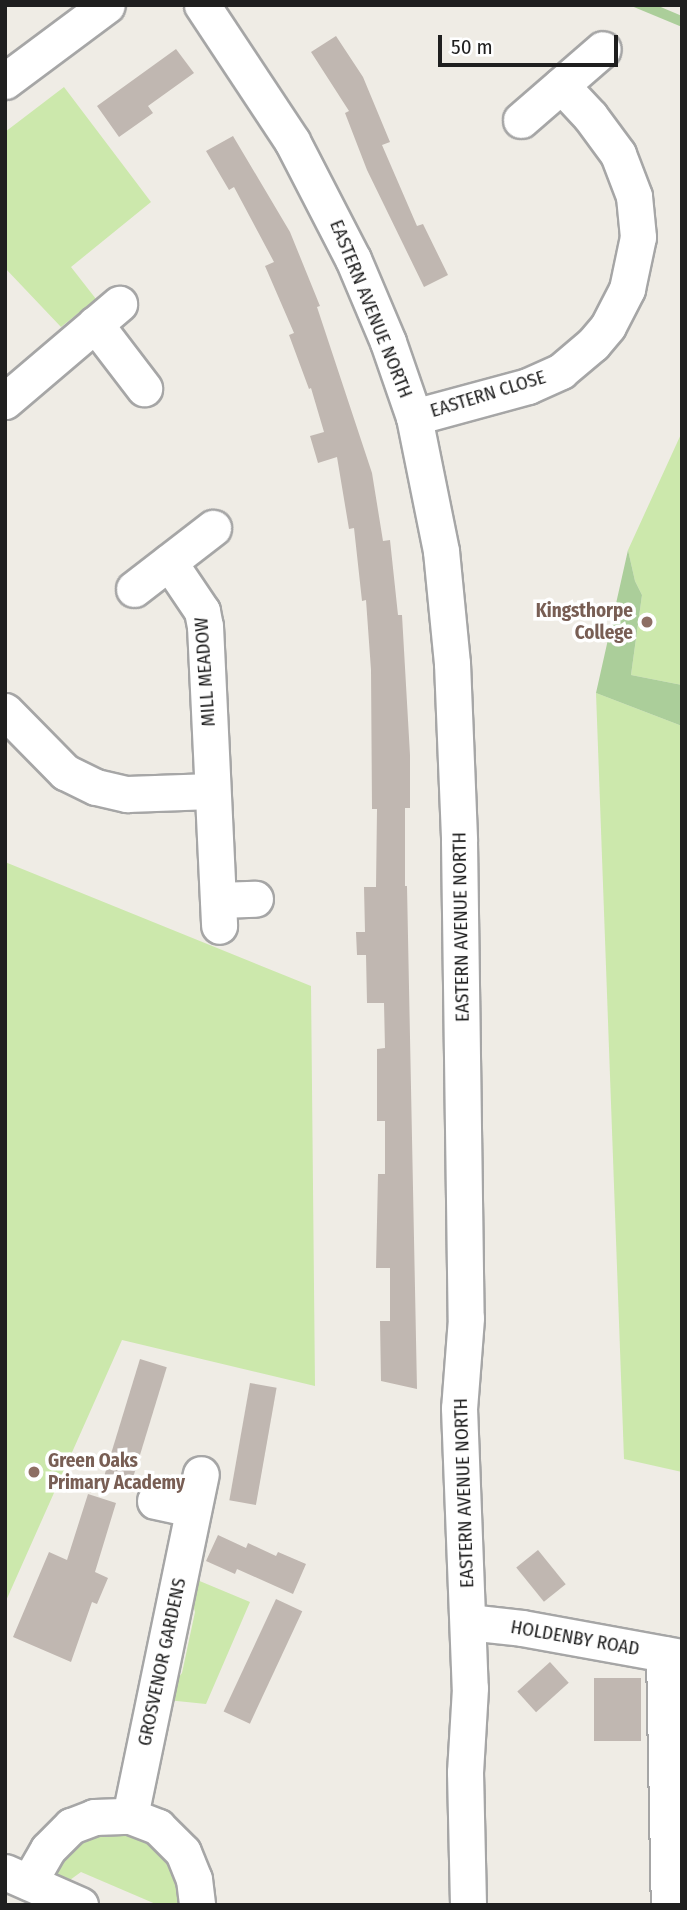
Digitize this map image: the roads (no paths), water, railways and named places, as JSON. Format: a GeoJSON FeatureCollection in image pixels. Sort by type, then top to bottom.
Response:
{"type":"FeatureCollection","features":[{"type":"Feature","properties":{"kind":"street"},"geometry":{"type":"LineString","coordinates":[[5,81],[107,5]]}},
{"type":"Feature","properties":{"kind":"street","name":"EASTERN AVENUE NORTH"},"geometry":{"type":"LineString","coordinates":[[202,5],[278,118],[327,205],[388,342],[414,417],[441,551],[449,622],[458,777],[466,1318],[460,1408],[470,1688],[465,1772],[468,1905]]}},
{"type":"Feature","properties":{"kind":"street"},"geometry":{"type":"LineString","coordinates":[[521,120],[603,49]]}},
{"type":"Feature","properties":{"kind":"street","name":"EASTERN CLOSE"},"geometry":{"type":"LineString","coordinates":[[414,417],[528,386],[561,371],[593,344],[608,326],[627,289],[634,270],[638,237],[634,196],[627,174],[606,135],[561,85]]}},
{"type":"Feature","properties":{"kind":"street"},"geometry":{"type":"LineString","coordinates":[[5,401],[107,314],[144,388]]}},
{"type":"Feature","properties":{"kind":"street"},"geometry":{"type":"LineString","coordinates":[[134,589],[213,528]]}},
{"type":"Feature","properties":{"kind":"street","name":"MILL MEADOW"},"geometry":{"type":"LineString","coordinates":[[169,562],[202,611],[205,626],[219,913],[255,899]]}},
{"type":"Feature","properties":{"kind":"street"},"geometry":{"type":"LineString","coordinates":[[5,711],[65,772],[96,787],[127,794],[212,792]]}},
{"type":"Feature","properties":{"kind":"street","name":"GROSVENOR GARDENS"},"geometry":{"type":"LineString","coordinates":[[130,1815],[201,1474]]}},
{"type":"Feature","properties":{"kind":"street"},"geometry":{"type":"LineString","coordinates":[[155,1501],[193,1509]]}},
{"type":"Feature","properties":{"kind":"street","name":"HOLDENBY ROAD"},"geometry":{"type":"LineString","coordinates":[[468,1622],[510,1626],[673,1656]]}},
{"type":"Feature","properties":{"kind":"street"},"geometry":{"type":"LineString","coordinates":[[669,1905],[673,1656]]}},
{"type":"Feature","properties":{"kind":"street"},"geometry":{"type":"LineString","coordinates":[[80,1905],[17,1877],[71,1826],[94,1817],[130,1815],[167,1833],[183,1852],[194,1879],[197,1905]]}},
{"type":"Feature","properties":{"kind":"place","name":"Kingsthorpe College"},"geometry":{"type":"Point","coordinates":[647,622]}},
{"type":"Feature","properties":{"kind":"place","name":"Green Oaks Primary Academy"},"geometry":{"type":"Point","coordinates":[34,1472]}}]}
